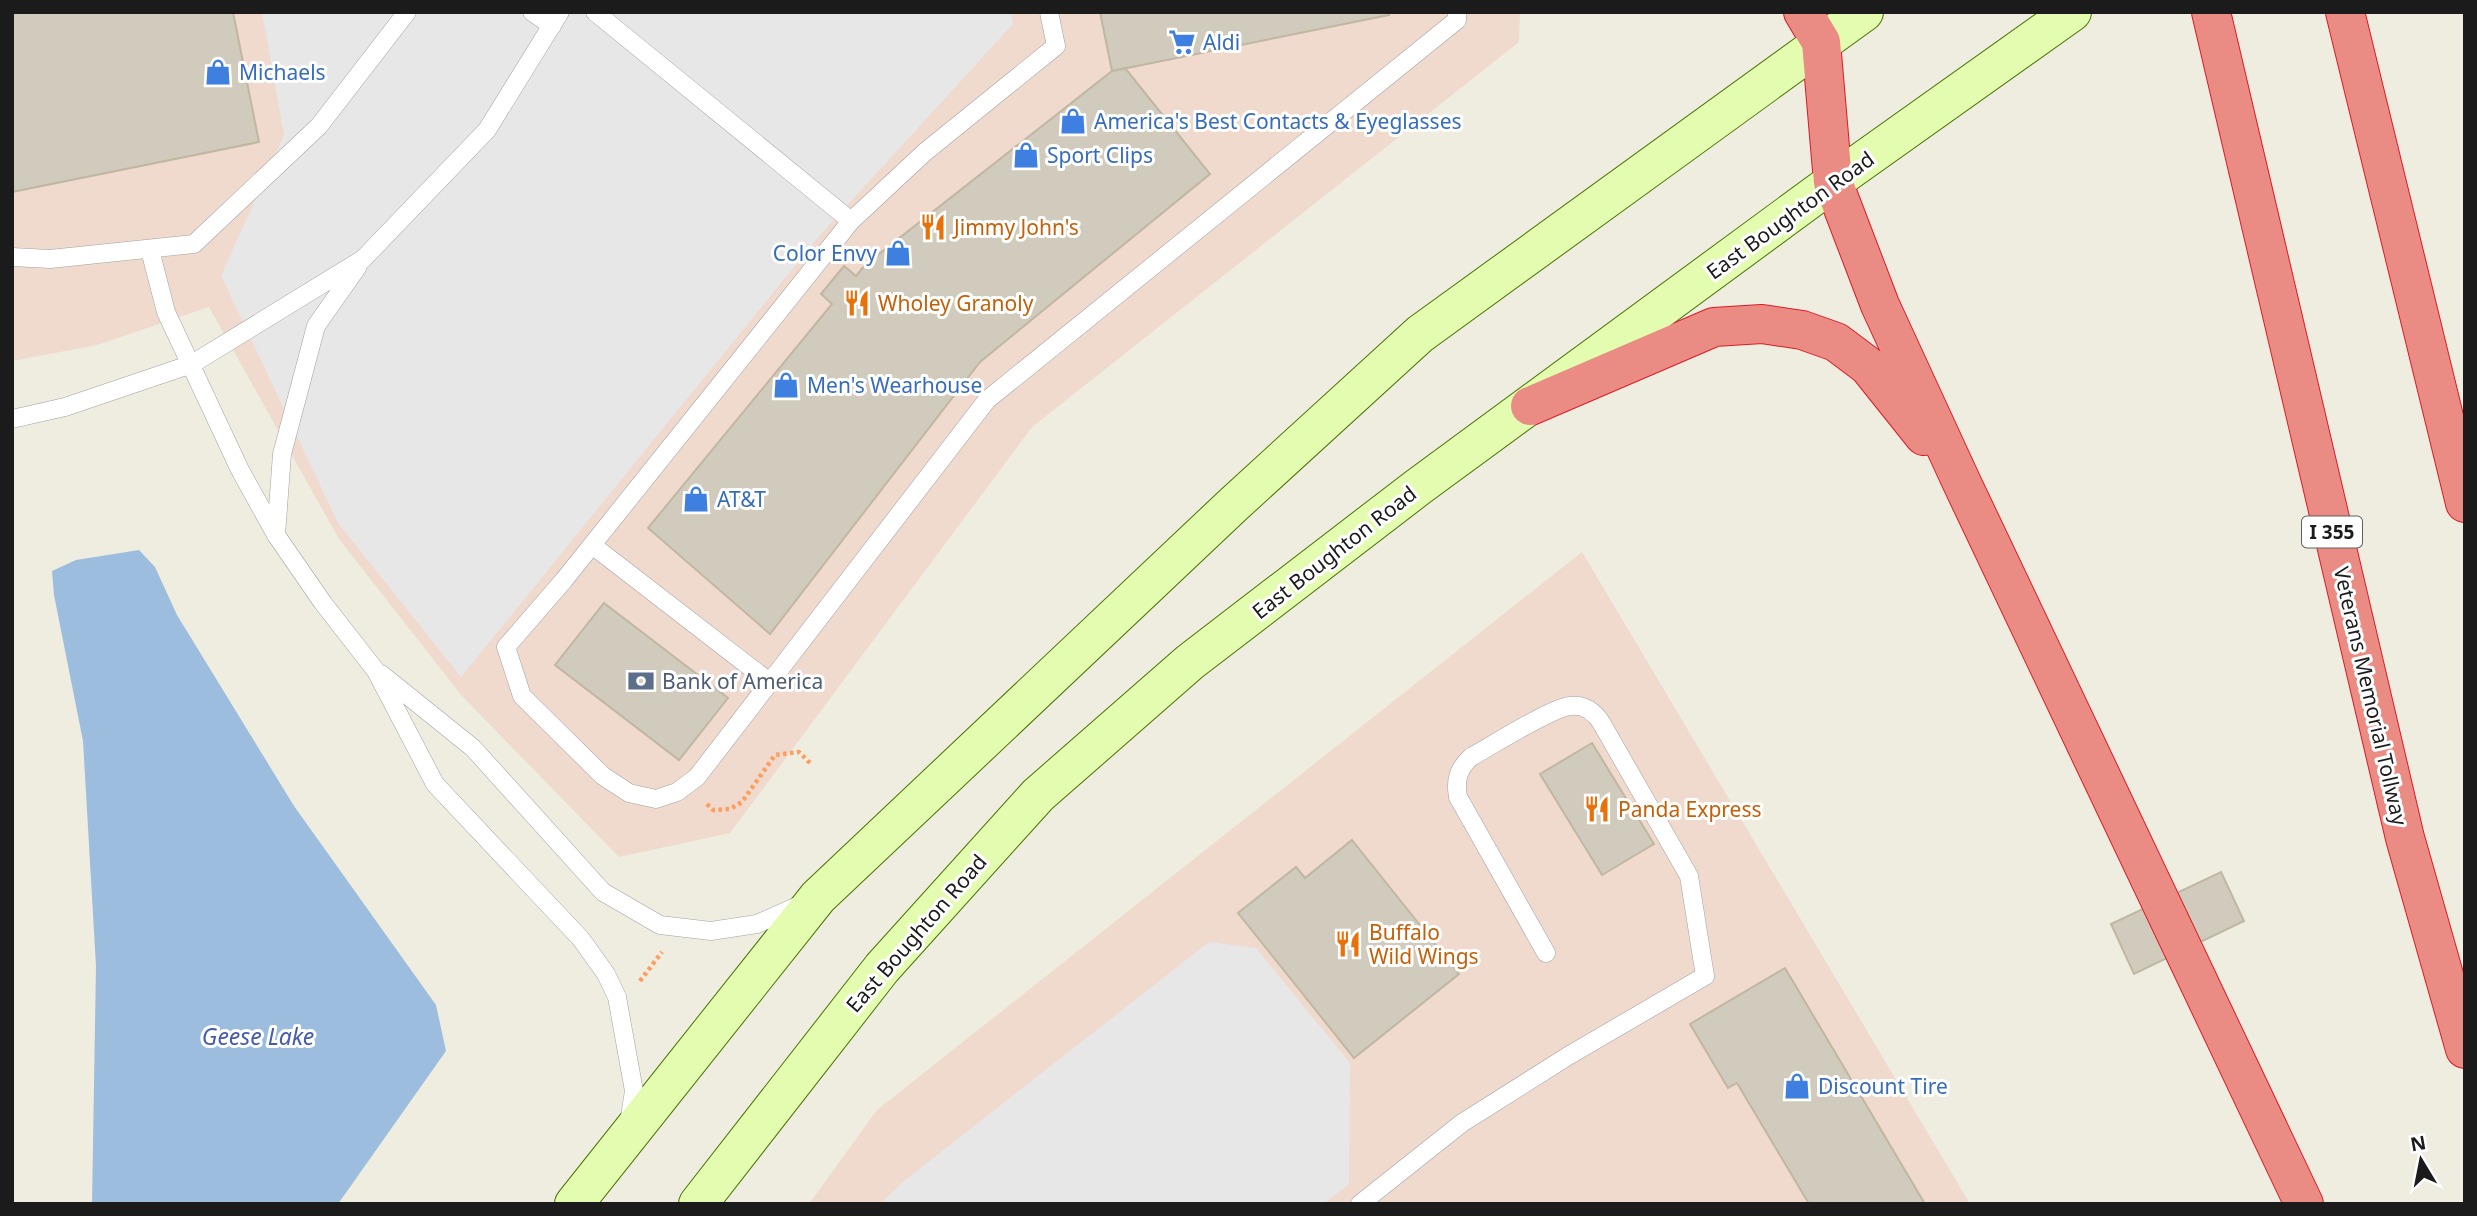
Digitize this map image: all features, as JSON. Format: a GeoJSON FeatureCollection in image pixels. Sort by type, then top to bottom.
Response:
{"type":"FeatureCollection","features":[{"type":"Feature","properties":{"kind":"highway","name":"Veterans Memorial Tollway"},"geometry":{"type":"LineString","coordinates":[[2211,12],[2405,838],[2465,1049]]}},
{"type":"Feature","properties":{"kind":"highway"},"geometry":{"type":"LineString","coordinates":[[2344,12],[2465,503]]}},
{"type":"Feature","properties":{"kind":"highway"},"geometry":{"type":"LineString","coordinates":[[1812,27],[1833,182],[1880,304],[1961,481],[2304,1204]]}},
{"type":"Feature","properties":{"kind":"highway"},"geometry":{"type":"LineString","coordinates":[[1530,406],[1714,327],[1762,324],[1802,330],[1836,342],[1868,366],[1961,481]]}},
{"type":"Feature","properties":{"kind":"main road"},"geometry":{"type":"LineString","coordinates":[[574,1204],[818,897],[1234,504],[1420,334],[1812,27],[1864,12]]}},
{"type":"Feature","properties":{"kind":"main road","name":"East Boughton Road"},"geometry":{"type":"LineString","coordinates":[[698,1204],[882,968],[1038,795],[1190,662],[1418,487],[1833,182],[2073,12]]}},
{"type":"Feature","properties":{"kind":"lane"},"geometry":{"type":"LineString","coordinates":[[12,257],[50,259],[194,244],[319,126],[407,12]]}},
{"type":"Feature","properties":{"kind":"lane"},"geometry":{"type":"LineString","coordinates":[[276,535],[282,454],[316,326],[363,259],[487,130],[556,19],[532,12]]}},
{"type":"Feature","properties":{"kind":"lane"},"geometry":{"type":"LineString","coordinates":[[595,12],[851,221]]}},
{"type":"Feature","properties":{"kind":"lane"},"geometry":{"type":"LineString","coordinates":[[1049,12],[1056,47],[925,152],[851,221],[592,545],[506,647],[522,696],[603,776],[629,793],[656,799],[677,792],[697,777],[768,681],[987,400],[1457,20],[1457,12]]}},
{"type":"Feature","properties":{"kind":"lane"},"geometry":{"type":"LineString","coordinates":[[150,250],[166,312],[240,470],[276,535],[323,603],[376,671],[435,784],[581,939],[606,974],[617,997],[634,1091],[628,1134]]}},
{"type":"Feature","properties":{"kind":"lane"},"geometry":{"type":"LineString","coordinates":[[12,419],[65,407],[192,364],[363,259]]}},
{"type":"Feature","properties":{"kind":"lane"},"geometry":{"type":"LineString","coordinates":[[592,545],[768,681]]}},
{"type":"Feature","properties":{"kind":"lane"},"geometry":{"type":"LineString","coordinates":[[376,671],[473,748],[603,892],[660,925],[711,931],[757,923],[818,897]]}},
{"type":"Feature","properties":{"kind":"lane"},"geometry":{"type":"LineString","coordinates":[[1360,1204],[1462,1122],[1704,976],[1689,876],[1597,716],[1580,706],[1561,708],[1471,757],[1458,775],[1458,797],[1546,953]]}},
{"type":"Feature","properties":{"kind":"path"},"geometry":{"type":"LineString","coordinates":[[685,785],[713,810],[730,809],[742,803],[775,755],[799,752],[810,763]]}},
{"type":"Feature","properties":{"kind":"path"},"geometry":{"type":"LineString","coordinates":[[633,989],[665,948]]}},
{"type":"Feature","properties":{"kind":"shaded area"},"geometry":{"type":"Polygon","coordinates":[[[12,12],[1520,12],[1519,42],[1032,427],[730,833],[619,857],[462,696],[339,539],[209,307],[97,345],[12,361],[12,12]]]}},
{"type":"Feature","properties":{"kind":"shaded area"},"geometry":{"type":"Polygon","coordinates":[[[262,12],[1011,12],[1013,24],[820,235],[461,677],[338,523],[221,276],[284,135],[262,12]]]}},
{"type":"Feature","properties":{"kind":"shaded area"},"geometry":{"type":"Polygon","coordinates":[[[1582,552],[1970,1204],[809,1204],[877,1110],[1582,552]]]}},
{"type":"Feature","properties":{"kind":"shaded area"},"geometry":{"type":"Polygon","coordinates":[[[1209,942],[1256,948],[1350,1063],[1349,1184],[1323,1204],[880,1204],[905,1180],[1209,942]]]}},
{"type":"Feature","properties":{"kind":"water","name":"Geese Lake"},"geometry":{"type":"Polygon","coordinates":[[[139,550],[155,567],[177,615],[294,806],[436,1005],[446,1051],[338,1204],[92,1204],[96,966],[83,741],[54,595],[52,571],[76,560],[139,550]]]}},
{"type":"Feature","properties":{"kind":"building"},"geometry":{"type":"Polygon","coordinates":[[[12,12],[233,12],[259,142],[12,192],[12,12]]]}},
{"type":"Feature","properties":{"kind":"building","name":"Aldi"},"geometry":{"type":"Polygon","coordinates":[[[1100,12],[1388,12],[1389,15],[1112,71],[1100,12]]]}},
{"type":"Feature","properties":{"kind":"building"},"geometry":{"type":"Polygon","coordinates":[[[1125,68],[1210,174],[980,362],[770,634],[648,528],[832,304],[821,294],[844,266],[856,276],[865,265],[1112,71],[1125,68]]]}},
{"type":"Feature","properties":{"kind":"building","name":"Bank of America"},"geometry":{"type":"Polygon","coordinates":[[[604,603],[728,698],[679,760],[555,665],[604,603]]]}},
{"type":"Feature","properties":{"kind":"building","name":"Panda Express"},"geometry":{"type":"Polygon","coordinates":[[[1592,743],[1654,844],[1602,875],[1540,774],[1592,743]]]}},
{"type":"Feature","properties":{"kind":"building","name":"Buffalo Wild Wings"},"geometry":{"type":"Polygon","coordinates":[[[1352,840],[1459,974],[1354,1058],[1238,913],[1296,867],[1305,878],[1352,840]]]}},
{"type":"Feature","properties":{"kind":"building"},"geometry":{"type":"Polygon","coordinates":[[[2221,872],[2244,921],[2134,974],[2111,924],[2221,872]]]}},
{"type":"Feature","properties":{"kind":"building","name":"Discount Tire"},"geometry":{"type":"Polygon","coordinates":[[[1785,968],[1925,1204],[1809,1204],[1737,1083],[1728,1088],[1690,1024],[1785,968]]]}},
{"type":"Feature","properties":{"kind":"place","name":"Aldi"},"geometry":{"type":"Point","coordinates":[1182,42]}},
{"type":"Feature","properties":{"kind":"place","name":"Michaels"},"geometry":{"type":"Point","coordinates":[218,72]}},
{"type":"Feature","properties":{"kind":"place","name":"America's Best Contacts & Eyeglasses"},"geometry":{"type":"Point","coordinates":[1073,121]}},
{"type":"Feature","properties":{"kind":"place","name":"Sport Clips"},"geometry":{"type":"Point","coordinates":[1026,155]}},
{"type":"Feature","properties":{"kind":"place","name":"Jimmy John's"},"geometry":{"type":"Point","coordinates":[933,227]}},
{"type":"Feature","properties":{"kind":"place","name":"Color Envy"},"geometry":{"type":"Point","coordinates":[898,253]}},
{"type":"Feature","properties":{"kind":"place","name":"Wholey Granoly"},"geometry":{"type":"Point","coordinates":[857,303]}},
{"type":"Feature","properties":{"kind":"place","name":"Men's Wearhouse"},"geometry":{"type":"Point","coordinates":[786,385]}},
{"type":"Feature","properties":{"kind":"place","name":"AT&T"},"geometry":{"type":"Point","coordinates":[696,499]}},
{"type":"Feature","properties":{"kind":"place","name":"Bank of America"},"geometry":{"type":"Point","coordinates":[641,681]}},
{"type":"Feature","properties":{"kind":"place","name":"Panda Express"},"geometry":{"type":"Point","coordinates":[1597,809]}},
{"type":"Feature","properties":{"kind":"place","name":"Buffalo Wild Wings"},"geometry":{"type":"Point","coordinates":[1348,944]}},
{"type":"Feature","properties":{"kind":"place","name":"Discount Tire"},"geometry":{"type":"Point","coordinates":[1797,1086]}}]}
